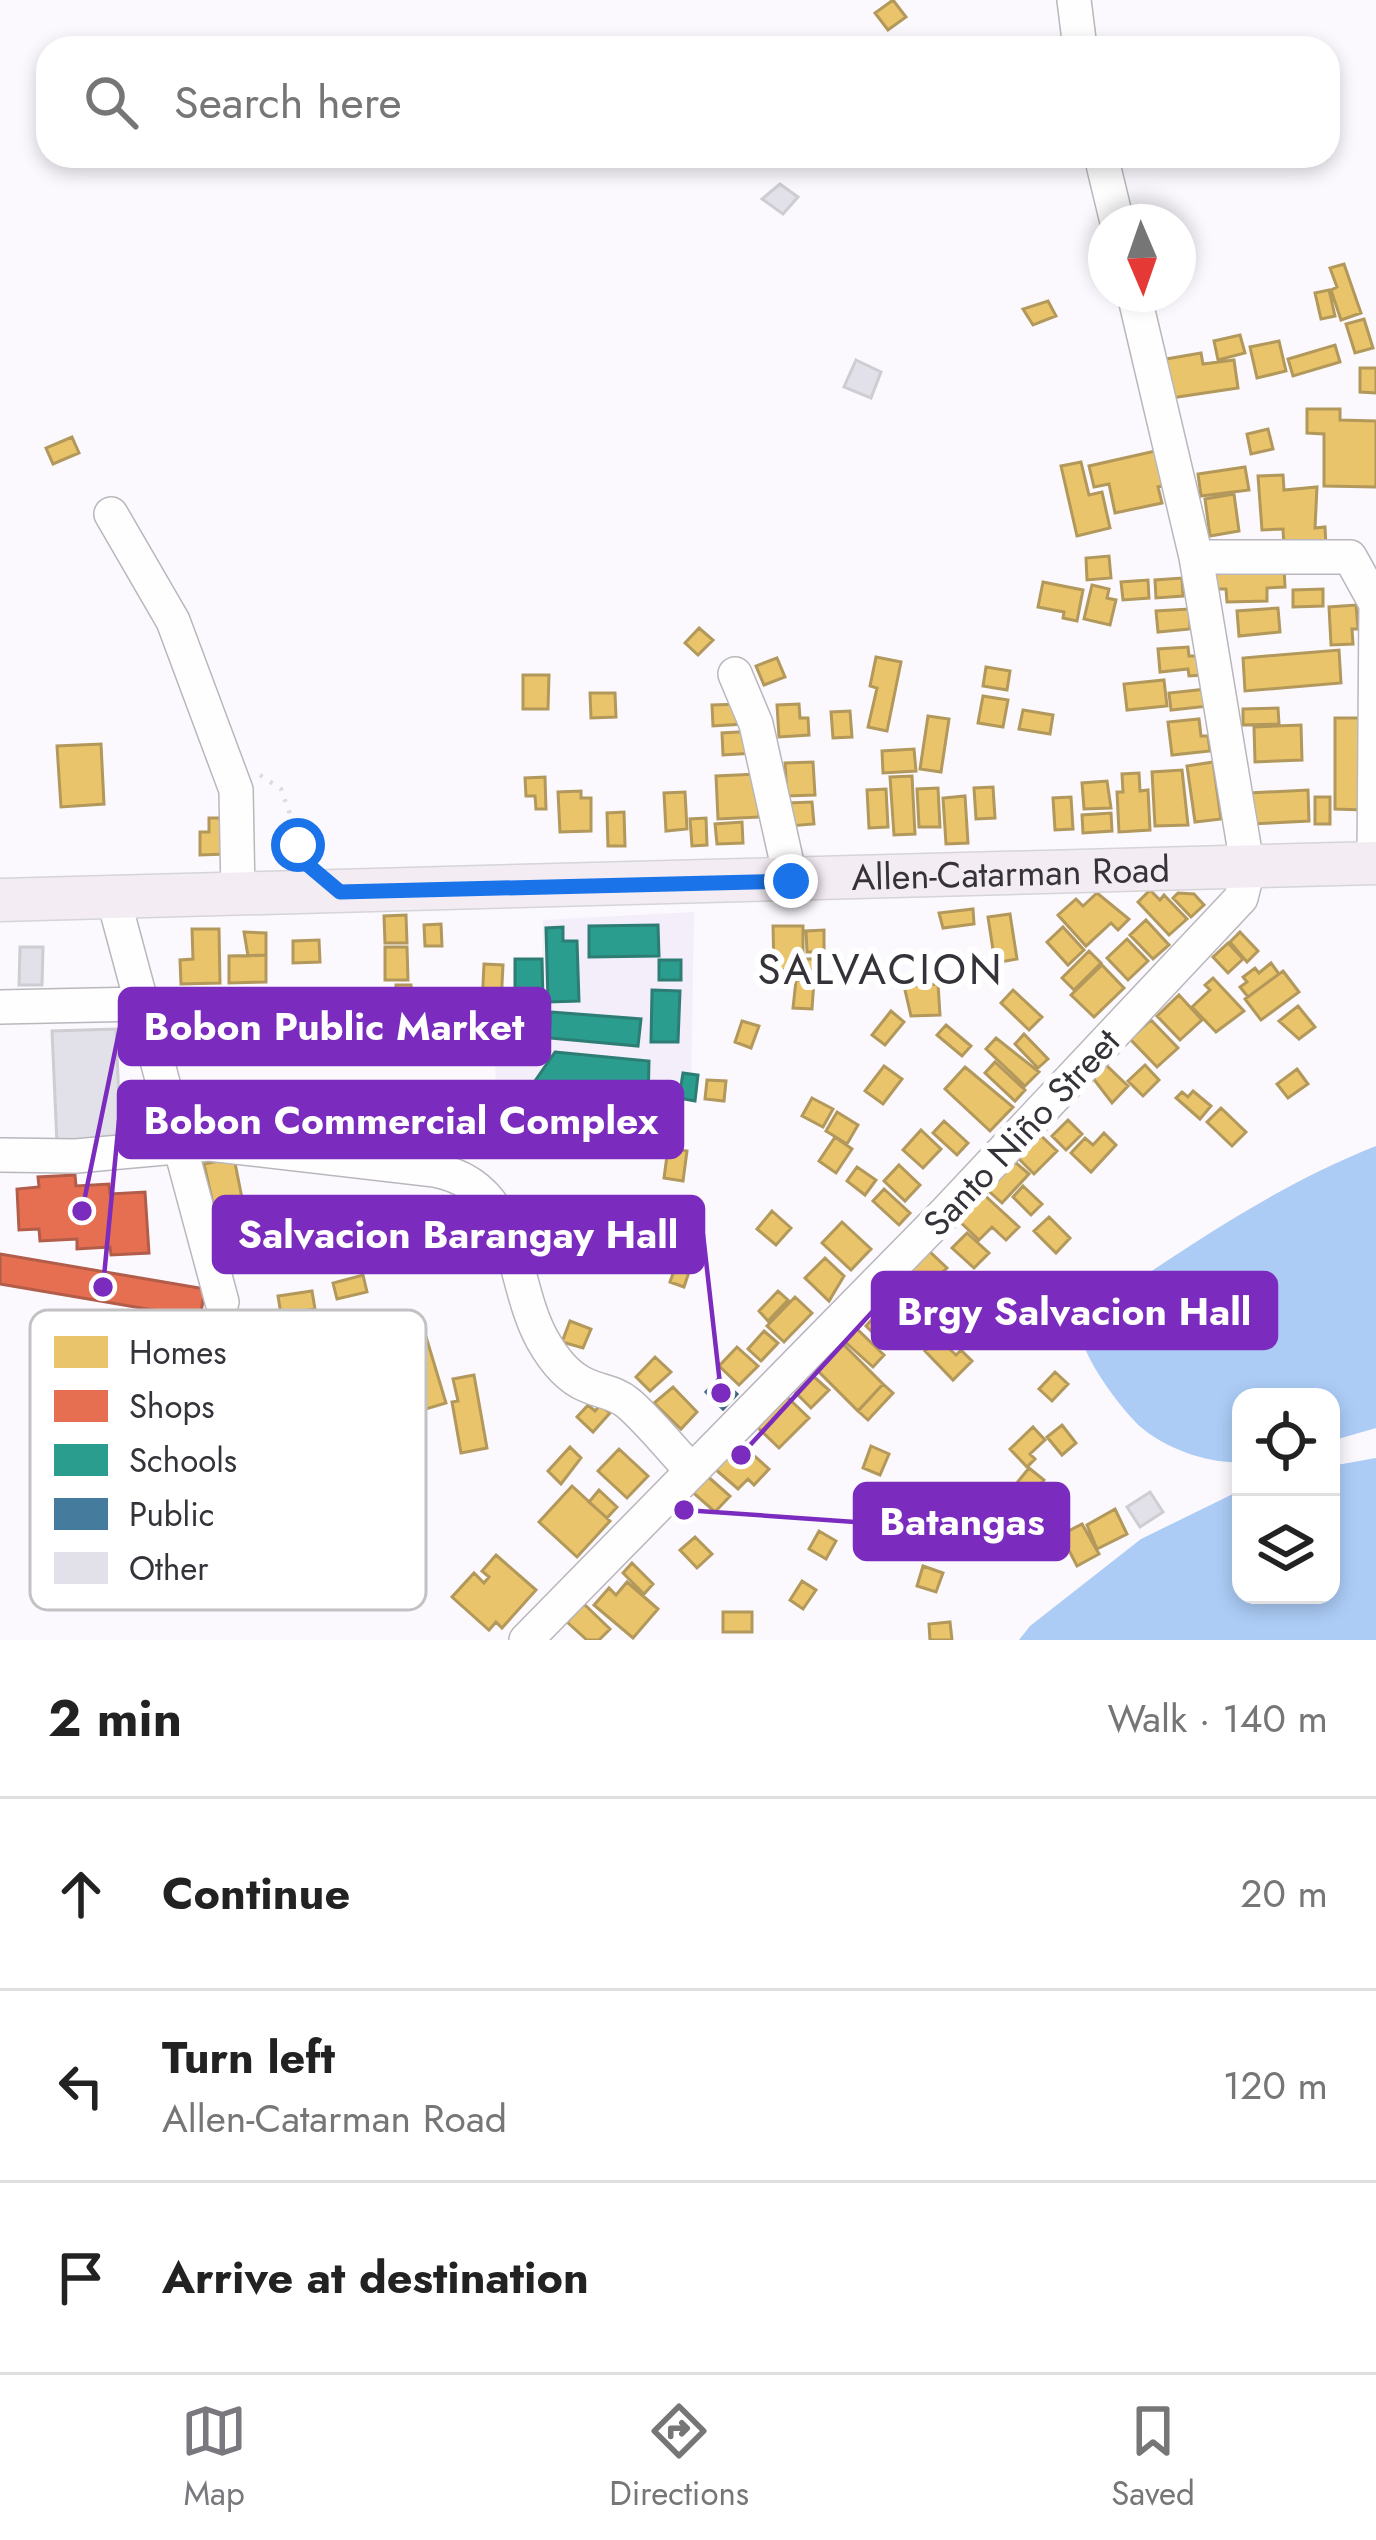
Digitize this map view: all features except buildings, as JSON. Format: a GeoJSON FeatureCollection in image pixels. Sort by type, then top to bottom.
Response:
{"type":"FeatureCollection","features":[{"type":"Feature","properties":{"kind":"main road","name":"Allen-Catarman Road"},"geometry":{"type":"LineString","coordinates":[[0,900],[1375,864]]}},
{"type":"Feature","properties":{"kind":"street"},"geometry":{"type":"LineString","coordinates":[[1074,0],[1078,36]]}},
{"type":"Feature","properties":{"kind":"street"},"geometry":{"type":"LineString","coordinates":[[1104,168],[1113,204]]}},
{"type":"Feature","properties":{"kind":"street"},"geometry":{"type":"LineString","coordinates":[[1138,312],[1196,557],[1248,870]]}},
{"type":"Feature","properties":{"kind":"street"},"geometry":{"type":"LineString","coordinates":[[111,514],[172,621],[236,790],[238,894]]}},
{"type":"Feature","properties":{"kind":"street"},"geometry":{"type":"LineString","coordinates":[[1196,557],[1350,557],[1376,604],[1375,864]]}},
{"type":"Feature","properties":{"kind":"street"},"geometry":{"type":"LineString","coordinates":[[735,674],[756,724],[791,881]]}},
{"type":"Feature","properties":{"kind":"street","name":"Santo Niño Street"},"geometry":{"type":"LineString","coordinates":[[526,1640],[945,1214],[1241,898],[1248,870]]}},
{"type":"Feature","properties":{"kind":"street"},"geometry":{"type":"LineString","coordinates":[[113,897],[222,1302]]}},
{"type":"Feature","properties":{"kind":"street"},"geometry":{"type":"LineString","coordinates":[[0,1007],[142,1004]]}},
{"type":"Feature","properties":{"kind":"street"},"geometry":{"type":"LineString","coordinates":[[0,1156],[76,1156],[180,1144],[435,1170],[461,1177],[480,1192],[501,1221],[537,1329],[561,1367],[584,1384],[628,1403],[692,1471]]}},
{"type":"Feature","properties":{"kind":"path"},"geometry":{"type":"LineString","coordinates":[[221,747],[280,789],[308,865],[340,892]]}},
{"type":"Feature","properties":{"kind":"shaded area"},"geometry":{"type":"Polygon","coordinates":[[[694,912],[691,1096],[638,1102],[497,1102],[494,1048],[541,1049],[543,920],[694,912]]]}},
{"type":"Feature","properties":{"kind":"water"},"geometry":{"type":"Polygon","coordinates":[[[1376,1146],[1376,1428],[1340,1438],[1340,1388],[1232,1388],[1232,1461],[1189,1454],[1142,1428],[1088,1354],[1082,1332],[1088,1314],[1192,1244],[1338,1162],[1376,1146]]]}},
{"type":"Feature","properties":{"kind":"water"},"geometry":{"type":"Polygon","coordinates":[[[1376,1458],[1376,1640],[1019,1640],[1030,1626],[1141,1539],[1232,1494],[1232,1604],[1340,1604],[1340,1464],[1376,1458]]]}},
{"type":"Feature","properties":{"kind":"place","name":"Bobon Public Market"},"geometry":{"type":"Point","coordinates":[82,1211]}},
{"type":"Feature","properties":{"kind":"place","name":"Bobon Commercial Complex"},"geometry":{"type":"Point","coordinates":[103,1287]}},
{"type":"Feature","properties":{"kind":"place","name":"Salvacion Barangay Hall"},"geometry":{"type":"Point","coordinates":[721,1393]}},
{"type":"Feature","properties":{"kind":"place","name":"Brgy Salvacion Hall"},"geometry":{"type":"Point","coordinates":[741,1455]}},
{"type":"Feature","properties":{"kind":"place","name":"Batangas"},"geometry":{"type":"Point","coordinates":[684,1510]}},
{"type":"Feature","properties":{"kind":"district","name":"SALVACION"},"geometry":{"type":"Point","coordinates":[881,969]}},
{"type":"Feature","properties":{"kind":"route"},"geometry":{"type":"LineString","coordinates":[[298,845],[308,865],[340,892],[791,881]]}}]}
